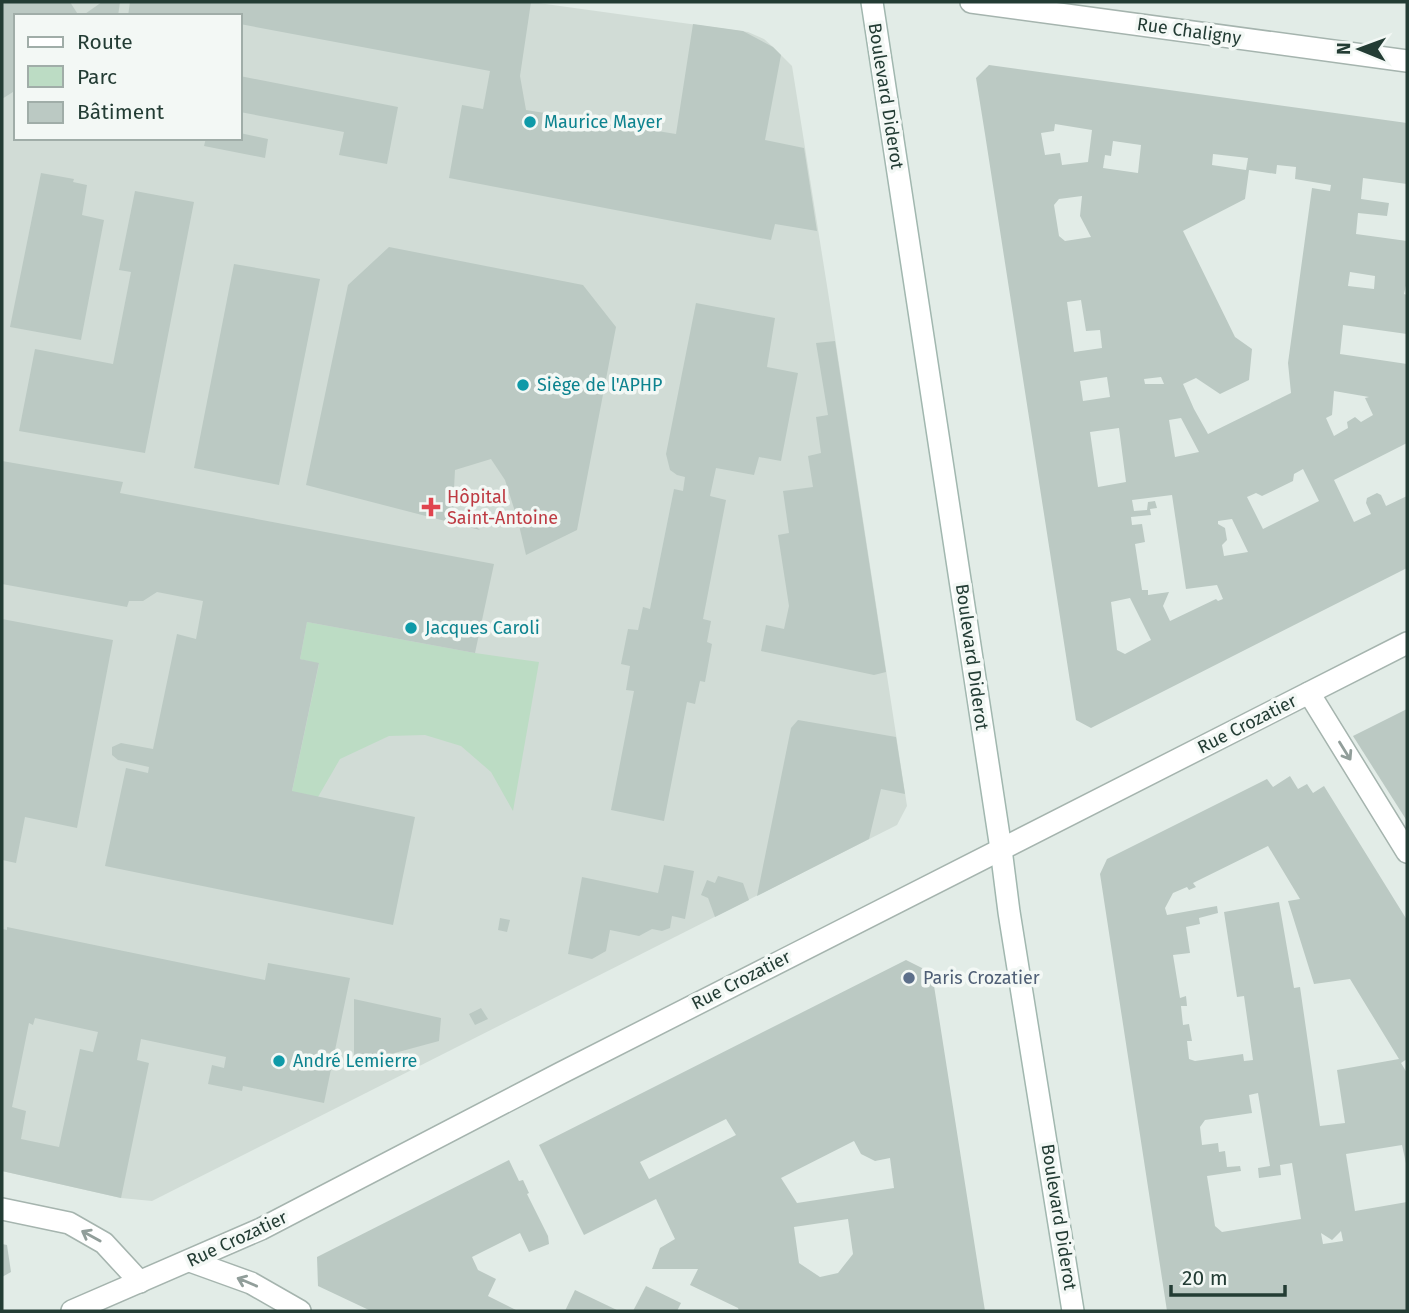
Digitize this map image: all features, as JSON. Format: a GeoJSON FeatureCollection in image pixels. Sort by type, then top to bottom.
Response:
{"type":"FeatureCollection","features":[{"type":"Feature","properties":{"kind":"street","name":"Boulevard Diderot"},"geometry":{"type":"LineString","coordinates":[[872,2],[1002,849],[1009,912],[1073,1311]]}},
{"type":"Feature","properties":{"kind":"street","name":"Rue Chaligny"},"geometry":{"type":"LineString","coordinates":[[971,2],[1407,61]]}},
{"type":"Feature","properties":{"kind":"street","name":"Rue Crozatier"},"geometry":{"type":"LineString","coordinates":[[72,1311],[261,1229],[561,1073],[1407,643]]}},
{"type":"Feature","properties":{"kind":"street"},"geometry":{"type":"LineString","coordinates":[[1309,693],[1407,852]]}},
{"type":"Feature","properties":{"kind":"street"},"geometry":{"type":"LineString","coordinates":[[2,1209],[69,1223],[104,1242],[140,1282]]}},
{"type":"Feature","properties":{"kind":"street"},"geometry":{"type":"LineString","coordinates":[[190,1261],[251,1283],[300,1311]]}},
{"type":"Feature","properties":{"kind":"shaded area","name":"Hôpital Saint-Antoine"},"geometry":{"type":"Polygon","coordinates":[[[2,2],[531,2],[748,32],[764,39],[792,66],[907,806],[897,825],[152,1201],[121,1198],[2,1171],[2,2]]]}},
{"type":"Feature","properties":{"kind":"green space"},"geometry":{"type":"Polygon","coordinates":[[[307,622],[539,662],[513,811],[491,772],[461,746],[425,735],[389,736],[340,759],[318,797],[290,801],[319,664],[300,659],[307,622]]]}},
{"type":"Feature","properties":{"kind":"building"},"geometry":{"type":"Polygon","coordinates":[[[2,2],[70,2],[78,14],[14,14],[14,91],[2,99],[2,2]]]}},
{"type":"Feature","properties":{"kind":"building"},"geometry":{"type":"Polygon","coordinates":[[[102,2],[120,2],[118,14],[85,14],[102,2]]]}},
{"type":"Feature","properties":{"kind":"building","name":"Maurice Mayer"},"geometry":{"type":"Polygon","coordinates":[[[130,2],[531,2],[520,76],[526,110],[676,134],[693,24],[743,31],[773,47],[781,55],[765,140],[804,148],[817,231],[775,224],[771,240],[449,178],[462,105],[483,109],[490,71],[242,24],[242,14],[128,14],[130,2]]]}},
{"type":"Feature","properties":{"kind":"building"},"geometry":{"type":"Polygon","coordinates":[[[989,65],[1407,123],[1407,184],[1363,178],[1361,199],[1389,203],[1387,216],[1358,213],[1356,234],[1407,241],[1407,281],[1404,294],[1407,295],[1407,334],[1343,325],[1340,354],[1407,364],[1407,443],[1334,480],[1354,522],[1371,514],[1366,503],[1367,498],[1377,493],[1381,495],[1386,506],[1407,496],[1407,568],[1091,728],[1076,720],[976,78],[989,65]],[[1055,124],[1054,131],[1041,133],[1045,155],[1060,153],[1062,165],[1088,162],[1092,130],[1055,124]],[[1113,141],[1111,156],[1105,155],[1103,168],[1138,173],[1141,145],[1113,141]],[[1213,154],[1212,165],[1246,170],[1248,158],[1213,154]],[[1277,165],[1276,174],[1249,170],[1245,199],[1183,231],[1235,337],[1252,349],[1249,380],[1220,394],[1196,378],[1183,384],[1208,434],[1291,393],[1288,363],[1312,188],[1330,191],[1331,185],[1295,179],[1296,167],[1277,165]],[[1082,196],[1059,199],[1054,205],[1059,236],[1065,241],[1091,237],[1080,216],[1082,196]],[[1350,272],[1348,286],[1374,289],[1375,276],[1350,272]],[[1081,300],[1067,302],[1074,352],[1102,348],[1100,330],[1086,331],[1081,300]],[[1107,377],[1080,381],[1083,401],[1110,397],[1107,377]],[[1161,377],[1144,379],[1145,384],[1164,384],[1161,377]],[[1334,391],[1332,415],[1326,418],[1334,436],[1348,428],[1347,422],[1355,417],[1361,422],[1373,415],[1365,398],[1369,397],[1334,391]],[[1181,418],[1169,420],[1175,457],[1199,452],[1181,418]],[[1119,428],[1090,432],[1098,487],[1126,482],[1119,428]],[[1303,469],[1294,474],[1293,481],[1262,496],[1256,493],[1247,497],[1263,529],[1319,501],[1303,469]],[[1172,495],[1132,500],[1134,511],[1147,510],[1148,502],[1155,501],[1157,508],[1150,509],[1151,515],[1131,517],[1132,525],[1142,524],[1145,542],[1135,544],[1142,590],[1148,590],[1148,595],[1169,592],[1163,606],[1170,621],[1216,599],[1223,599],[1217,585],[1186,589],[1172,495]],[[1232,519],[1218,521],[1218,524],[1225,528],[1227,540],[1222,545],[1224,556],[1248,552],[1232,519]],[[1130,598],[1111,602],[1117,650],[1125,654],[1151,640],[1130,598]]]}},
{"type":"Feature","properties":{"kind":"building"},"geometry":{"type":"Polygon","coordinates":[[[242,76],[398,107],[387,164],[339,155],[344,132],[242,112],[242,76]]]}},
{"type":"Feature","properties":{"kind":"building"},"geometry":{"type":"Polygon","coordinates":[[[242,133],[268,139],[265,158],[204,146],[206,140],[242,140],[242,133]]]}},
{"type":"Feature","properties":{"kind":"building"},"geometry":{"type":"Polygon","coordinates":[[[41,173],[74,179],[73,182],[87,185],[82,215],[104,220],[81,340],[10,327],[41,173]]]}},
{"type":"Feature","properties":{"kind":"building"},"geometry":{"type":"Polygon","coordinates":[[[135,191],[194,202],[145,453],[19,431],[35,349],[113,364],[131,272],[119,270],[135,191]]]}},
{"type":"Feature","properties":{"kind":"building","name":"Siège de l'APHP"},"geometry":{"type":"Polygon","coordinates":[[[389,247],[583,285],[616,327],[577,530],[526,555],[505,480],[491,459],[455,470],[453,507],[480,530],[306,485],[348,285],[389,247]]]}},
{"type":"Feature","properties":{"kind":"building"},"geometry":{"type":"Polygon","coordinates":[[[234,264],[320,279],[279,485],[194,468],[234,264]]]}},
{"type":"Feature","properties":{"kind":"building"},"geometry":{"type":"Polygon","coordinates":[[[696,303],[775,318],[767,367],[798,373],[781,461],[759,457],[754,475],[716,468],[710,496],[726,500],[703,619],[711,621],[707,642],[712,644],[705,682],[700,681],[695,704],[687,702],[664,821],[611,810],[634,691],[626,690],[630,666],[621,664],[628,629],[638,630],[643,607],[650,609],[674,489],[683,491],[685,477],[670,470],[666,454],[696,303]]]}},
{"type":"Feature","properties":{"kind":"building"},"geometry":{"type":"Polygon","coordinates":[[[835,341],[886,672],[874,675],[761,651],[766,625],[784,629],[789,606],[778,535],[789,533],[783,491],[813,487],[808,456],[821,453],[816,417],[828,415],[816,343],[835,341]]]}},
{"type":"Feature","properties":{"kind":"building","name":"Jacques Caroli"},"geometry":{"type":"Polygon","coordinates":[[[2,461],[123,482],[120,493],[494,564],[475,653],[307,622],[300,659],[319,663],[292,791],[415,817],[393,925],[105,866],[126,768],[148,773],[149,767],[118,760],[112,755],[112,747],[121,743],[153,749],[177,634],[196,639],[203,601],[157,592],[143,601],[129,601],[127,607],[2,584],[2,461]]]}},
{"type":"Feature","properties":{"kind":"building"},"geometry":{"type":"Polygon","coordinates":[[[2,619],[113,640],[77,828],[25,817],[16,863],[2,860],[2,619]]]}},
{"type":"Feature","properties":{"kind":"building"},"geometry":{"type":"Polygon","coordinates":[[[1407,709],[1407,821],[1353,736],[1407,709]]]}},
{"type":"Feature","properties":{"kind":"building"},"geometry":{"type":"Polygon","coordinates":[[[798,720],[896,737],[905,794],[881,789],[869,839],[757,896],[791,728],[798,720]]]}},
{"type":"Feature","properties":{"kind":"building"},"geometry":{"type":"Polygon","coordinates":[[[1290,776],[1298,789],[1307,784],[1313,793],[1324,786],[1407,920],[1407,1059],[1401,1063],[1407,1073],[1407,1168],[1402,1145],[1346,1154],[1355,1211],[1407,1202],[1407,1311],[1167,1311],[1100,874],[1107,859],[1267,779],[1273,787],[1290,776]],[[1268,846],[1193,883],[1196,887],[1189,890],[1187,887],[1173,893],[1165,908],[1167,915],[1217,906],[1218,913],[1199,918],[1200,924],[1186,927],[1190,953],[1173,955],[1180,998],[1186,996],[1187,1006],[1181,1006],[1183,1025],[1189,1024],[1192,1041],[1187,1041],[1189,1059],[1195,1061],[1243,1054],[1244,1061],[1253,1060],[1244,996],[1237,997],[1224,912],[1279,902],[1294,988],[1300,987],[1320,1126],[1345,1123],[1337,1070],[1399,1059],[1350,979],[1314,984],[1288,901],[1300,899],[1268,846]],[[1258,1093],[1249,1095],[1252,1113],[1205,1120],[1200,1127],[1202,1145],[1218,1143],[1219,1152],[1225,1151],[1227,1167],[1240,1166],[1241,1171],[1207,1176],[1215,1226],[1222,1232],[1301,1219],[1292,1163],[1280,1165],[1281,1175],[1259,1178],[1258,1168],[1270,1166],[1258,1093]],[[1341,1231],[1332,1240],[1321,1233],[1323,1244],[1343,1241],[1341,1231]]]}},
{"type":"Feature","properties":{"kind":"building"},"geometry":{"type":"Polygon","coordinates":[[[664,865],[694,871],[685,919],[672,916],[670,928],[662,931],[652,929],[639,936],[610,930],[606,951],[592,959],[568,954],[582,877],[658,893],[664,865]]]}},
{"type":"Feature","properties":{"kind":"building"},"geometry":{"type":"Polygon","coordinates":[[[718,876],[743,883],[749,900],[715,917],[708,898],[701,895],[707,880],[715,883],[718,876]]]}},
{"type":"Feature","properties":{"kind":"building"},"geometry":{"type":"Polygon","coordinates":[[[500,918],[510,920],[507,932],[498,930],[500,918]]]}},
{"type":"Feature","properties":{"kind":"building","name":"André Lemierre"},"geometry":{"type":"Polygon","coordinates":[[[7,927],[265,980],[268,963],[350,978],[324,1103],[243,1086],[242,1091],[208,1084],[212,1065],[224,1068],[226,1057],[141,1039],[137,1060],[149,1063],[121,1198],[2,1171],[2,929],[7,930],[7,927]],[[35,1018],[33,1025],[29,1023],[12,1107],[26,1111],[21,1139],[59,1147],[80,1049],[93,1052],[98,1032],[35,1018]]]}},
{"type":"Feature","properties":{"kind":"building"},"geometry":{"type":"Polygon","coordinates":[[[906,960],[932,973],[985,1311],[739,1311],[738,1308],[690,1285],[698,1269],[652,1269],[660,1248],[675,1239],[656,1199],[584,1235],[539,1145],[906,960]],[[726,1119],[640,1162],[649,1179],[736,1135],[726,1119]],[[854,1141],[781,1178],[797,1203],[894,1188],[890,1158],[875,1161],[861,1154],[854,1141]],[[848,1219],[794,1227],[799,1263],[820,1277],[838,1273],[853,1254],[848,1219]]]}},
{"type":"Feature","properties":{"kind":"building"},"geometry":{"type":"Polygon","coordinates":[[[354,999],[441,1018],[439,1041],[354,1064],[354,999]]]}},
{"type":"Feature","properties":{"kind":"building"},"geometry":{"type":"Polygon","coordinates":[[[481,1008],[488,1019],[475,1025],[469,1014],[481,1008]]]}},
{"type":"Feature","properties":{"kind":"building"},"geometry":{"type":"Polygon","coordinates":[[[509,1160],[519,1181],[523,1180],[549,1244],[529,1252],[520,1233],[472,1257],[478,1270],[496,1279],[488,1296],[518,1311],[371,1311],[318,1286],[317,1257],[509,1160]]]}},
{"type":"Feature","properties":{"kind":"building"},"geometry":{"type":"Polygon","coordinates":[[[2,1244],[7,1245],[11,1272],[2,1277],[2,1244]]]}},
{"type":"Feature","properties":{"kind":"building"},"geometry":{"type":"Polygon","coordinates":[[[646,1286],[681,1303],[677,1311],[633,1311],[646,1286]]]}},
{"type":"Feature","properties":{"kind":"building"},"geometry":{"type":"Polygon","coordinates":[[[575,1290],[619,1311],[565,1311],[575,1290]]]}},
{"type":"Feature","properties":{"kind":"place","name":"Maurice Mayer"},"geometry":{"type":"Point","coordinates":[530,122]}},
{"type":"Feature","properties":{"kind":"place","name":"Siège de l'APHP"},"geometry":{"type":"Point","coordinates":[523,385]}},
{"type":"Feature","properties":{"kind":"place","name":"Hôpital Saint-Antoine"},"geometry":{"type":"Point","coordinates":[431,507]}},
{"type":"Feature","properties":{"kind":"place","name":"Jacques Caroli"},"geometry":{"type":"Point","coordinates":[411,628]}},
{"type":"Feature","properties":{"kind":"place","name":"Paris Crozatier"},"geometry":{"type":"Point","coordinates":[909,978]}},
{"type":"Feature","properties":{"kind":"place","name":"André Lemierre"},"geometry":{"type":"Point","coordinates":[279,1061]}}]}
